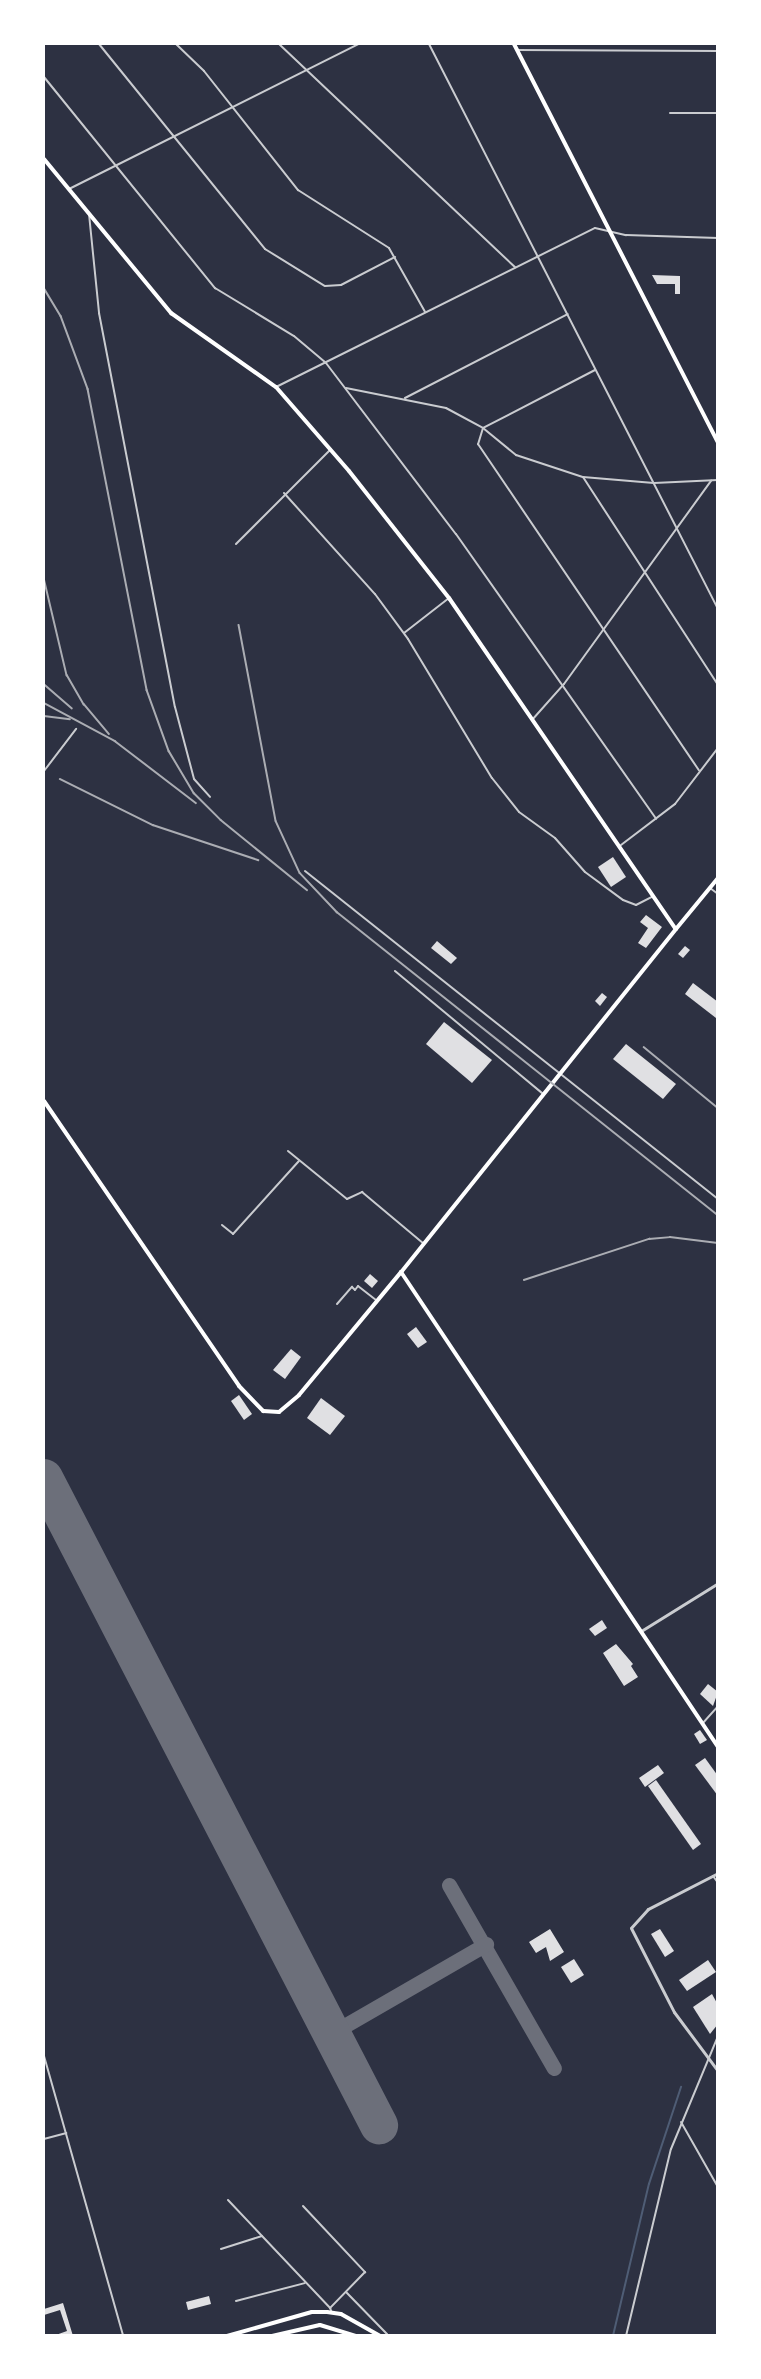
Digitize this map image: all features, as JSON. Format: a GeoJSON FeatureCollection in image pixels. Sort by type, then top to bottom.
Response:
{"type":"FeatureCollection","features":[{"type":"Feature","properties":{"kind":"main road"},"geometry":{"type":"LineString","coordinates":[[514,44],[717,442]]}},
{"type":"Feature","properties":{"kind":"main road"},"geometry":{"type":"LineString","coordinates":[[44,159],[171,313],[276,387],[331,449],[449,598],[621,845],[675,929]]}},
{"type":"Feature","properties":{"kind":"main road"},"geometry":{"type":"LineString","coordinates":[[44,1101],[239,1386],[263,1411],[279,1412],[299,1395],[402,1272],[717,878]]}},
{"type":"Feature","properties":{"kind":"main road"},"geometry":{"type":"LineString","coordinates":[[402,1272],[717,1747]]}},
{"type":"Feature","properties":{"kind":"main road"},"geometry":{"type":"LineString","coordinates":[[227,2336],[312,2312],[331,2311],[380,2336]]}},
{"type":"Feature","properties":{"kind":"main road"},"geometry":{"type":"LineString","coordinates":[[272,2336],[320,2325],[357,2336]]}},
{"type":"Feature","properties":{"kind":"street"},"geometry":{"type":"LineString","coordinates":[[99,44],[265,249],[325,286],[341,285],[394,257]]}},
{"type":"Feature","properties":{"kind":"street"},"geometry":{"type":"LineString","coordinates":[[176,44],[233,108],[298,190],[373,237],[394,257],[424,312]]}},
{"type":"Feature","properties":{"kind":"street"},"geometry":{"type":"LineString","coordinates":[[279,44],[515,267]]}},
{"type":"Feature","properties":{"kind":"street"},"geometry":{"type":"LineString","coordinates":[[69,189],[358,44]]}},
{"type":"Feature","properties":{"kind":"street"},"geometry":{"type":"LineString","coordinates":[[429,44],[717,609]]}},
{"type":"Feature","properties":{"kind":"street"},"geometry":{"type":"LineString","coordinates":[[517,50],[717,51]]}},
{"type":"Feature","properties":{"kind":"street"},"geometry":{"type":"LineString","coordinates":[[44,77],[215,288],[294,336],[326,363],[564,684],[656,819]]}},
{"type":"Feature","properties":{"kind":"street"},"geometry":{"type":"LineString","coordinates":[[670,113],[717,112]]}},
{"type":"Feature","properties":{"kind":"street"},"geometry":{"type":"LineString","coordinates":[[89,214],[99,313],[175,707],[194,779],[210,797]]}},
{"type":"Feature","properties":{"kind":"street"},"geometry":{"type":"LineString","coordinates":[[276,387],[595,228],[608,231],[717,238]]}},
{"type":"Feature","properties":{"kind":"street"},"geometry":{"type":"LineString","coordinates":[[405,398],[568,314]]}},
{"type":"Feature","properties":{"kind":"street"},"geometry":{"type":"LineString","coordinates":[[596,370],[483,428],[478,444],[605,626],[699,770]]}},
{"type":"Feature","properties":{"kind":"street"},"geometry":{"type":"LineString","coordinates":[[346,388],[446,408],[483,428],[516,455],[583,477],[654,483],[717,480]]}},
{"type":"Feature","properties":{"kind":"street"},"geometry":{"type":"LineString","coordinates":[[236,544],[284,493],[331,449]]}},
{"type":"Feature","properties":{"kind":"street"},"geometry":{"type":"LineString","coordinates":[[583,477],[717,685]]}},
{"type":"Feature","properties":{"kind":"street"},"geometry":{"type":"LineString","coordinates":[[532,720],[564,684],[711,481]]}},
{"type":"Feature","properties":{"kind":"street"},"geometry":{"type":"LineString","coordinates":[[284,493],[349,562],[404,633],[492,778],[519,812],[555,838],[585,872],[623,900],[636,905],[654,896]]}},
{"type":"Feature","properties":{"kind":"street"},"geometry":{"type":"LineString","coordinates":[[404,633],[449,598]]}},
{"type":"Feature","properties":{"kind":"street"},"geometry":{"type":"LineString","coordinates":[[44,771],[76,729]]}},
{"type":"Feature","properties":{"kind":"street"},"geometry":{"type":"LineString","coordinates":[[621,845],[675,804],[717,748]]}},
{"type":"Feature","properties":{"kind":"street"},"geometry":{"type":"LineString","coordinates":[[305,871],[717,1199]]}},
{"type":"Feature","properties":{"kind":"street"},"geometry":{"type":"LineString","coordinates":[[710,887],[717,894]]}},
{"type":"Feature","properties":{"kind":"street"},"geometry":{"type":"LineString","coordinates":[[394,971],[543,1094]]}},
{"type":"Feature","properties":{"kind":"street"},"geometry":{"type":"LineString","coordinates":[[288,1151],[347,1199],[362,1192],[424,1244]]}},
{"type":"Feature","properties":{"kind":"street"},"geometry":{"type":"LineString","coordinates":[[222,1225],[233,1234],[299,1161]]}},
{"type":"Feature","properties":{"kind":"street"},"geometry":{"type":"LineString","coordinates":[[337,1304],[352,1287],[355,1290],[358,1286],[377,1301]]}},
{"type":"Feature","properties":{"kind":"street"},"geometry":{"type":"LineString","coordinates":[[641,1631],[717,1583]]}},
{"type":"Feature","properties":{"kind":"street"},"geometry":{"type":"LineString","coordinates":[[702,1724],[717,1706]]}},
{"type":"Feature","properties":{"kind":"street"},"geometry":{"type":"LineString","coordinates":[[717,1873],[648,1909],[631,1928],[674,2012],[717,2071]]}},
{"type":"Feature","properties":{"kind":"street"},"geometry":{"type":"LineString","coordinates":[[713,1876],[717,1883]]}},
{"type":"Feature","properties":{"kind":"street"},"geometry":{"type":"LineString","coordinates":[[626,2336],[648,2233],[681,2122],[717,2036]]}},
{"type":"Feature","properties":{"kind":"street"},"geometry":{"type":"LineString","coordinates":[[44,2056],[123,2336]]}},
{"type":"Feature","properties":{"kind":"street"},"geometry":{"type":"LineString","coordinates":[[681,2122],[717,2187]]}},
{"type":"Feature","properties":{"kind":"street"},"geometry":{"type":"LineString","coordinates":[[228,2200],[331,2311],[365,2272],[303,2206]]}},
{"type":"Feature","properties":{"kind":"street"},"geometry":{"type":"LineString","coordinates":[[221,2249],[262,2236]]}},
{"type":"Feature","properties":{"kind":"street"},"geometry":{"type":"LineString","coordinates":[[236,2301],[305,2283]]}},
{"type":"Feature","properties":{"kind":"street"},"geometry":{"type":"LineString","coordinates":[[346,2292],[387,2334]]}},
{"type":"Feature","properties":{"kind":"lane"},"geometry":{"type":"LineString","coordinates":[[44,2139],[66,2132]]}},
{"type":"Feature","properties":{"kind":"building"},"geometry":{"type":"Polygon","coordinates":[[[652,275],[680,276],[680,294],[675,294],[675,284],[657,284],[652,275]]]}},
{"type":"Feature","properties":{"kind":"building"},"geometry":{"type":"Polygon","coordinates":[[[613,857],[626,877],[611,887],[598,867],[613,857]]]}},
{"type":"Feature","properties":{"kind":"building"},"geometry":{"type":"Polygon","coordinates":[[[646,915],[662,927],[646,948],[638,943],[648,928],[640,922],[646,915]]]}},
{"type":"Feature","properties":{"kind":"building"},"geometry":{"type":"Polygon","coordinates":[[[437,941],[457,958],[451,964],[431,948],[437,941]]]}},
{"type":"Feature","properties":{"kind":"building"},"geometry":{"type":"Polygon","coordinates":[[[685,946],[690,950],[683,958],[678,954],[685,946]]]}},
{"type":"Feature","properties":{"kind":"building"},"geometry":{"type":"Polygon","coordinates":[[[693,983],[718,1002],[716,1018],[685,994],[693,983]]]}},
{"type":"Feature","properties":{"kind":"building"},"geometry":{"type":"Polygon","coordinates":[[[602,993],[607,997],[600,1006],[595,1001],[602,993]]]}},
{"type":"Feature","properties":{"kind":"building"},"geometry":{"type":"Polygon","coordinates":[[[444,1022],[492,1060],[472,1083],[426,1044],[444,1022]]]}},
{"type":"Feature","properties":{"kind":"building"},"geometry":{"type":"Polygon","coordinates":[[[626,1044],[676,1084],[663,1099],[613,1059],[626,1044]]]}},
{"type":"Feature","properties":{"kind":"building"},"geometry":{"type":"Polygon","coordinates":[[[370,1274],[378,1281],[372,1288],[364,1281],[370,1274]]]}},
{"type":"Feature","properties":{"kind":"building"},"geometry":{"type":"Polygon","coordinates":[[[416,1327],[427,1342],[418,1348],[407,1334],[416,1327]]]}},
{"type":"Feature","properties":{"kind":"building"},"geometry":{"type":"Polygon","coordinates":[[[291,1349],[301,1357],[285,1379],[273,1370],[291,1349]]]}},
{"type":"Feature","properties":{"kind":"building"},"geometry":{"type":"Polygon","coordinates":[[[239,1395],[252,1414],[244,1420],[231,1401],[239,1395]]]}},
{"type":"Feature","properties":{"kind":"building"},"geometry":{"type":"Polygon","coordinates":[[[321,1398],[345,1416],[330,1435],[307,1418],[321,1398]]]}},
{"type":"Feature","properties":{"kind":"building"},"geometry":{"type":"Polygon","coordinates":[[[602,1620],[607,1628],[595,1636],[589,1629],[602,1620]]]}},
{"type":"Feature","properties":{"kind":"building"},"geometry":{"type":"Polygon","coordinates":[[[616,1644],[633,1664],[631,1666],[638,1677],[624,1686],[603,1653],[616,1644]]]}},
{"type":"Feature","properties":{"kind":"building"},"geometry":{"type":"Polygon","coordinates":[[[708,1684],[718,1692],[713,1706],[700,1694],[708,1684]]]}},
{"type":"Feature","properties":{"kind":"building"},"geometry":{"type":"Polygon","coordinates":[[[700,1730],[707,1740],[700,1744],[694,1734],[700,1730]]]}},
{"type":"Feature","properties":{"kind":"building"},"geometry":{"type":"Polygon","coordinates":[[[705,1758],[718,1776],[718,1796],[695,1765],[705,1758]]]}},
{"type":"Feature","properties":{"kind":"building"},"geometry":{"type":"Polygon","coordinates":[[[658,1765],[664,1773],[645,1787],[639,1778],[658,1765]]]}},
{"type":"Feature","properties":{"kind":"building"},"geometry":{"type":"Polygon","coordinates":[[[656,1780],[701,1844],[693,1850],[648,1786],[656,1780]]]}},
{"type":"Feature","properties":{"kind":"building"},"geometry":{"type":"Polygon","coordinates":[[[550,1929],[564,1952],[550,1961],[546,1947],[536,1953],[529,1942],[550,1929]]]}},
{"type":"Feature","properties":{"kind":"building"},"geometry":{"type":"Polygon","coordinates":[[[660,1929],[674,1951],[665,1957],[651,1934],[660,1929]]]}},
{"type":"Feature","properties":{"kind":"building"},"geometry":{"type":"Polygon","coordinates":[[[574,1959],[584,1975],[571,1983],[561,1967],[574,1959]]]}},
{"type":"Feature","properties":{"kind":"building"},"geometry":{"type":"Polygon","coordinates":[[[708,1960],[716,1972],[687,1991],[679,1980],[708,1960]]]}},
{"type":"Feature","properties":{"kind":"building"},"geometry":{"type":"Polygon","coordinates":[[[712,1994],[718,2005],[718,2024],[710,2034],[693,2007],[712,1994]]]}},
{"type":"Feature","properties":{"kind":"building"},"geometry":{"type":"Polygon","coordinates":[[[209,2296],[211,2304],[188,2310],[186,2302],[209,2296]]]}},
{"type":"Feature","properties":{"kind":"building"},"geometry":{"type":"Polygon","coordinates":[[[63,2303],[73,2336],[53,2336],[67,2331],[60,2310],[44,2315],[44,2309],[63,2303]]]}},
{"type":"Feature","properties":{"kind":"waterway"},"geometry":{"type":"LineString","coordinates":[[613,2336],[649,2184],[681,2087]]}},
{"type":"Feature","properties":{"kind":"taxiway"},"geometry":{"type":"LineString","coordinates":[[449,1885],[554,2068]]}},
{"type":"Feature","properties":{"kind":"taxiway"},"geometry":{"type":"LineString","coordinates":[[332,2033],[486,1944]]}},
{"type":"Feature","properties":{"kind":"runway"},"geometry":{"type":"LineString","coordinates":[[44,1478],[379,2125]]}},
{"type":"Feature","properties":{"kind":"railway"},"geometry":{"type":"LineString","coordinates":[[44,288],[61,316],[88,389],[147,690],[169,751],[194,793],[221,820],[307,890]]}},
{"type":"Feature","properties":{"kind":"railway"},"geometry":{"type":"LineString","coordinates":[[44,578],[67,675],[84,704],[109,734]]}},
{"type":"Feature","properties":{"kind":"railway"},"geometry":{"type":"LineString","coordinates":[[239,625],[276,821],[300,873],[337,912],[718,1215]]}},
{"type":"Feature","properties":{"kind":"railway"},"geometry":{"type":"LineString","coordinates":[[44,684],[72,708]]}},
{"type":"Feature","properties":{"kind":"railway"},"geometry":{"type":"LineString","coordinates":[[44,703],[115,741],[196,803]]}},
{"type":"Feature","properties":{"kind":"railway"},"geometry":{"type":"LineString","coordinates":[[44,716],[70,719]]}},
{"type":"Feature","properties":{"kind":"railway"},"geometry":{"type":"LineString","coordinates":[[60,779],[153,825],[258,860]]}},
{"type":"Feature","properties":{"kind":"railway"},"geometry":{"type":"LineString","coordinates":[[644,1047],[718,1108]]}},
{"type":"Feature","properties":{"kind":"railway"},"geometry":{"type":"LineString","coordinates":[[524,1280],[649,1239],[670,1237],[718,1243]]}}]}
